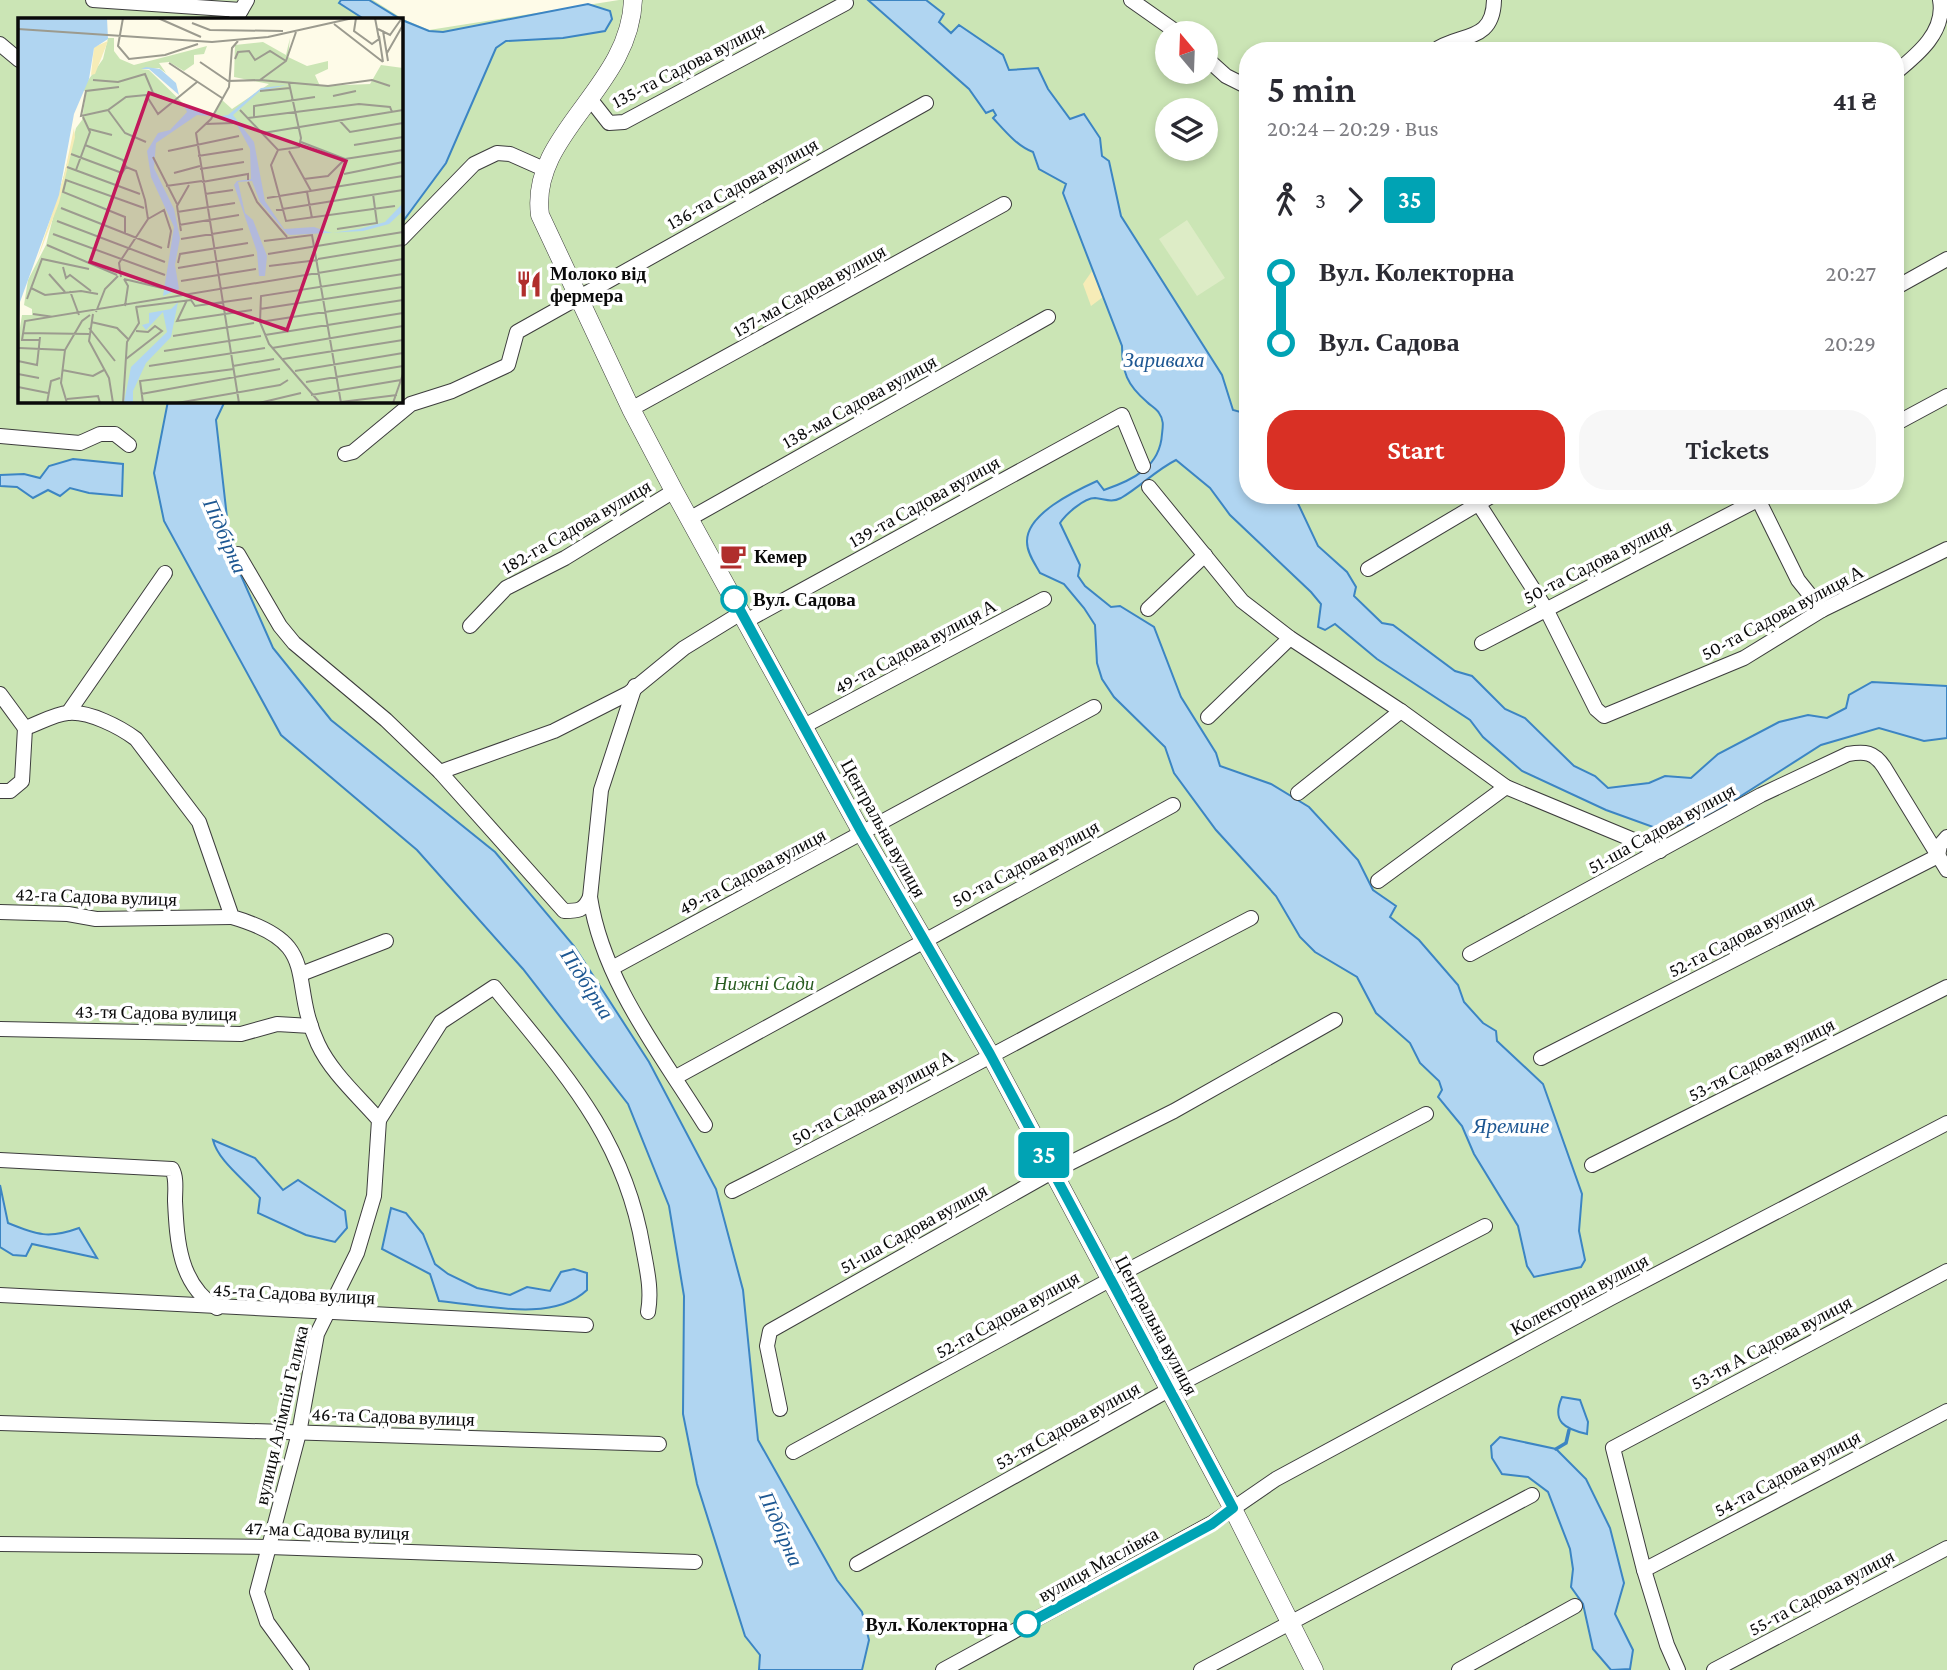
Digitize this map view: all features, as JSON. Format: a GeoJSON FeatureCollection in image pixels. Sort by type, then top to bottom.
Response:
{"type":"FeatureCollection","features":[{"type":"Feature","properties":{"kind":"street"},"geometry":{"type":"LineString","coordinates":[[93,0],[241,10]]}},
{"type":"Feature","properties":{"kind":"street","name":"Центральна вулиця"},"geometry":{"type":"LineString","coordinates":[[634,0],[628,38],[614,66],[563,136],[544,169],[538,197],[540,215],[674,491],[862,833],[990,1054],[1233,1508],[1314,1670]]}},
{"type":"Feature","properties":{"kind":"street"},"geometry":{"type":"LineString","coordinates":[[1134,0],[1162,21]]}},
{"type":"Feature","properties":{"kind":"street"},"geometry":{"type":"LineString","coordinates":[[1456,42],[1482,31],[1490,23],[1494,0]]}},
{"type":"Feature","properties":{"kind":"street"},"geometry":{"type":"LineString","coordinates":[[1904,64],[1932,38],[1942,12],[1940,0]]}},
{"type":"Feature","properties":{"kind":"street","name":"135-та Садова вулиця"},"geometry":{"type":"LineString","coordinates":[[591,100],[609,123],[624,122],[846,3]]}},
{"type":"Feature","properties":{"kind":"street"},"geometry":{"type":"LineString","coordinates":[[0,44],[18,59]]}},
{"type":"Feature","properties":{"kind":"street"},"geometry":{"type":"LineString","coordinates":[[1218,69],[1239,82]]}},
{"type":"Feature","properties":{"kind":"street","name":"136-та Садова вулиця"},"geometry":{"type":"LineString","coordinates":[[345,454],[353,452],[411,404],[497,373],[508,365],[517,332],[926,103]]}},
{"type":"Feature","properties":{"kind":"street"},"geometry":{"type":"LineString","coordinates":[[402,238],[474,164],[497,153],[510,153],[544,169]]}},
{"type":"Feature","properties":{"kind":"street","name":"137-ма Садова вулиця"},"geometry":{"type":"LineString","coordinates":[[632,409],[1004,204]]}},
{"type":"Feature","properties":{"kind":"street"},"geometry":{"type":"LineString","coordinates":[[1904,283],[1947,260]]}},
{"type":"Feature","properties":{"kind":"street","name":"138-ма Садова вулиця"},"geometry":{"type":"LineString","coordinates":[[689,519],[1048,317]]}},
{"type":"Feature","properties":{"kind":"street"},"geometry":{"type":"LineString","coordinates":[[1904,419],[1947,396]]}},
{"type":"Feature","properties":{"kind":"street","name":"139-та Садова вулиця"},"geometry":{"type":"LineString","coordinates":[[440,772],[554,731],[629,693],[684,648],[1122,415],[1143,466]]}},
{"type":"Feature","properties":{"kind":"street"},"geometry":{"type":"LineString","coordinates":[[0,436],[80,443],[100,435],[115,433],[129,445]]}},
{"type":"Feature","properties":{"kind":"street"},"geometry":{"type":"LineString","coordinates":[[1149,486],[1242,601],[1290,638],[1401,711],[1506,787],[1660,851]]}},
{"type":"Feature","properties":{"kind":"street","name":"182-га Садова вулиця"},"geometry":{"type":"LineString","coordinates":[[470,626],[506,588],[565,558],[674,491]]}},
{"type":"Feature","properties":{"kind":"street"},"geometry":{"type":"LineString","coordinates":[[1368,569],[1467,504]]}},
{"type":"Feature","properties":{"kind":"street"},"geometry":{"type":"LineString","coordinates":[[1478,504],[1546,609]]}},
{"type":"Feature","properties":{"kind":"street","name":"50-та Садова вулиця"},"geometry":{"type":"LineString","coordinates":[[1482,643],[1748,504]]}},
{"type":"Feature","properties":{"kind":"street"},"geometry":{"type":"LineString","coordinates":[[1764,504],[1798,580],[1822,610]]}},
{"type":"Feature","properties":{"kind":"street","name":"50-та Садова вулиця А"},"geometry":{"type":"LineString","coordinates":[[1546,609],[1596,709],[1604,716],[1611,715],[1744,658],[1822,610],[1947,549]]}},
{"type":"Feature","properties":{"kind":"street"},"geometry":{"type":"LineString","coordinates":[[238,554],[280,626],[294,643],[386,720],[440,772],[564,911],[578,911],[591,903]]}},
{"type":"Feature","properties":{"kind":"street"},"geometry":{"type":"LineString","coordinates":[[1148,609],[1205,555]]}},
{"type":"Feature","properties":{"kind":"street"},"geometry":{"type":"LineString","coordinates":[[68,713],[165,573]]}},
{"type":"Feature","properties":{"kind":"street","name":"49-та Садова вулиця А"},"geometry":{"type":"LineString","coordinates":[[804,726],[1044,599]]}},
{"type":"Feature","properties":{"kind":"street"},"geometry":{"type":"LineString","coordinates":[[1208,717],[1290,638]]}},
{"type":"Feature","properties":{"kind":"street"},"geometry":{"type":"LineString","coordinates":[[635,686],[601,790],[591,903],[597,933],[612,968],[643,1027],[705,1125]]}},
{"type":"Feature","properties":{"kind":"street"},"geometry":{"type":"LineString","coordinates":[[0,694],[25,728],[22,781],[10,791],[0,791]]}},
{"type":"Feature","properties":{"kind":"street","name":"49-та Садова вулиця"},"geometry":{"type":"LineString","coordinates":[[612,968],[1094,706]]}},
{"type":"Feature","properties":{"kind":"street"},"geometry":{"type":"LineString","coordinates":[[1298,793],[1401,711]]}},
{"type":"Feature","properties":{"kind":"street"},"geometry":{"type":"LineString","coordinates":[[25,728],[68,713],[88,716],[136,739],[199,822],[232,917],[260,925],[281,936],[294,956],[301,974],[311,1026],[319,1046],[379,1120],[440,1022],[494,987],[582,1095],[615,1153],[633,1198],[641,1234],[651,1295],[648,1312]]}},
{"type":"Feature","properties":{"kind":"street","name":"51-ша Садова вулиця"},"geometry":{"type":"LineString","coordinates":[[1470,954],[1760,795],[1848,754],[1863,751],[1876,755],[1938,856]]}},
{"type":"Feature","properties":{"kind":"street"},"geometry":{"type":"LineString","coordinates":[[1378,881],[1506,787]]}},
{"type":"Feature","properties":{"kind":"street","name":"50-та Садова вулиця"},"geometry":{"type":"LineString","coordinates":[[676,1077],[923,939],[1173,805]]}},
{"type":"Feature","properties":{"kind":"street"},"geometry":{"type":"LineString","coordinates":[[1947,837],[1940,845],[1938,856],[1947,870]]}},
{"type":"Feature","properties":{"kind":"street","name":"52-га Садова вулиця"},"geometry":{"type":"LineString","coordinates":[[1541,1058],[1938,856]]}},
{"type":"Feature","properties":{"kind":"street","name":"42-га Садова вулиця"},"geometry":{"type":"LineString","coordinates":[[0,912],[68,914],[96,919],[232,917]]}},
{"type":"Feature","properties":{"kind":"street","name":"50-та Садова вулиця А"},"geometry":{"type":"LineString","coordinates":[[732,1191],[915,1098],[990,1054],[1251,918]]}},
{"type":"Feature","properties":{"kind":"street"},"geometry":{"type":"LineString","coordinates":[[301,974],[386,941]]}},
{"type":"Feature","properties":{"kind":"street","name":"53-тя Садова вулиця"},"geometry":{"type":"LineString","coordinates":[[1592,1165],[1947,987]]}},
{"type":"Feature","properties":{"kind":"street","name":"51-ша Садова вулиця"},"geometry":{"type":"LineString","coordinates":[[780,1409],[767,1346],[770,1331],[1052,1172],[1174,1111],[1335,1020]]}},
{"type":"Feature","properties":{"kind":"street","name":"43-тя Садова вулиця"},"geometry":{"type":"LineString","coordinates":[[0,1029],[241,1034],[277,1024],[311,1026]]}},
{"type":"Feature","properties":{"kind":"street","name":"52-га Садова вулиця"},"geometry":{"type":"LineString","coordinates":[[793,1452],[1110,1280],[1426,1114]]}},
{"type":"Feature","properties":{"kind":"street","name":"вулиця Алімпія Галика"},"geometry":{"type":"LineString","coordinates":[[302,1670],[267,1622],[257,1592],[299,1433],[317,1334],[357,1253],[373,1196],[379,1120]]}},
{"type":"Feature","properties":{"kind":"street","name":"Колекторна вулиця"},"geometry":{"type":"LineString","coordinates":[[1233,1508],[1276,1479],[1603,1302],[1947,1122]]}},
{"type":"Feature","properties":{"kind":"street"},"geometry":{"type":"LineString","coordinates":[[0,1160],[172,1169],[177,1242],[184,1268],[193,1285],[217,1308]]}},
{"type":"Feature","properties":{"kind":"street","name":"53-тя Садова вулиця"},"geometry":{"type":"LineString","coordinates":[[857,1564],[1168,1390],[1485,1226]]}},
{"type":"Feature","properties":{"kind":"street","name":"53-тя А Садова вулиця"},"geometry":{"type":"LineString","coordinates":[[1644,1570],[1613,1448],[1947,1271]]}},
{"type":"Feature","properties":{"kind":"street","name":"45-та Садова вулиця"},"geometry":{"type":"LineString","coordinates":[[0,1296],[586,1325]]}},
{"type":"Feature","properties":{"kind":"street","name":"54-та Садова вулиця"},"geometry":{"type":"LineString","coordinates":[[1644,1570],[1947,1411]]}},
{"type":"Feature","properties":{"kind":"street","name":"46-та Садова вулиця"},"geometry":{"type":"LineString","coordinates":[[0,1423],[659,1444]]}},
{"type":"Feature","properties":{"kind":"street"},"geometry":{"type":"LineString","coordinates":[[1201,1670],[1532,1495]]}},
{"type":"Feature","properties":{"kind":"street","name":"вулиця Маслівка"},"geometry":{"type":"LineString","coordinates":[[943,1670],[1212,1524],[1233,1508]]}},
{"type":"Feature","properties":{"kind":"street","name":"47-ма Садова вулиця"},"geometry":{"type":"LineString","coordinates":[[0,1544],[269,1547],[695,1562]]}},
{"type":"Feature","properties":{"kind":"street","name":"55-та Садова вулиця"},"geometry":{"type":"LineString","coordinates":[[1714,1670],[1947,1548]]}},
{"type":"Feature","properties":{"kind":"street"},"geometry":{"type":"LineString","coordinates":[[1644,1570],[1667,1645],[1678,1670]]}},
{"type":"Feature","properties":{"kind":"street"},"geometry":{"type":"LineString","coordinates":[[1458,1670],[1575,1606]]}},
{"type":"Feature","properties":{"kind":"green space","name":"Нижні Сади"},"geometry":{"type":"Polygon","coordinates":[[[0,0],[373,0],[401,18],[18,18],[18,402],[402,402],[402,18],[429,30],[619,0],[1947,0],[1947,1670],[0,1670],[0,0]]]}},
{"type":"Feature","properties":{"kind":"green space"},"geometry":{"type":"Polygon","coordinates":[[[1187,220],[1225,278],[1197,296],[1159,239],[1187,220]]]}},
{"type":"Feature","properties":{"kind":"sand"},"geometry":{"type":"Polygon","coordinates":[[[1092,271],[1103,297],[1091,306],[1083,284],[1092,271]]]}},
{"type":"Feature","properties":{"kind":"water"},"geometry":{"type":"Polygon","coordinates":[[[341,0],[369,0],[398,18],[362,18],[339,3],[341,0]]]}},
{"type":"Feature","properties":{"kind":"water"},"geometry":{"type":"Polygon","coordinates":[[[868,0],[926,0],[944,14],[939,22],[951,33],[959,25],[1003,55],[1009,70],[1038,68],[1048,89],[1070,119],[1084,114],[1100,138],[1102,156],[1109,161],[1121,216],[1222,375],[1233,410],[1239,412],[1239,504],[1298,504],[1318,546],[1347,572],[1356,587],[1354,596],[1382,623],[1393,625],[1455,671],[1472,676],[1505,709],[1525,718],[1574,766],[1595,776],[1608,788],[1649,783],[1665,776],[1691,778],[1718,754],[1779,722],[1808,715],[1827,718],[1846,708],[1849,695],[1872,682],[1947,686],[1947,738],[1924,741],[1879,728],[1821,745],[1700,822],[1664,831],[1606,810],[1522,771],[1483,737],[1470,720],[1377,659],[1335,624],[1325,630],[1318,627],[1321,604],[1311,592],[1230,515],[1210,488],[1176,460],[1121,498],[1095,498],[1086,501],[1060,523],[1080,565],[1078,576],[1085,586],[1111,607],[1120,606],[1154,627],[1181,697],[1216,753],[1220,766],[1271,784],[1309,807],[1358,860],[1373,890],[1396,906],[1390,917],[1419,940],[1458,985],[1464,1002],[1483,1023],[1496,1031],[1497,1041],[1543,1084],[1582,1194],[1579,1231],[1585,1260],[1581,1267],[1534,1277],[1527,1266],[1518,1226],[1474,1154],[1462,1126],[1438,1097],[1442,1090],[1439,1081],[1420,1063],[1410,1043],[1376,1013],[1357,977],[1315,952],[1300,937],[1276,896],[1216,830],[1174,773],[1165,747],[1114,697],[1102,679],[1097,663],[1095,625],[1084,608],[1064,584],[1040,573],[1034,562],[1027,542],[1034,522],[1053,505],[1088,485],[1097,481],[1104,490],[1143,471],[1156,455],[1163,423],[1157,410],[1140,396],[1127,377],[1122,346],[1063,193],[1066,184],[1039,169],[1033,152],[1007,133],[993,118],[996,115],[993,110],[986,113],[969,89],[868,0]]]}},
{"type":"Feature","properties":{"kind":"water"},"geometry":{"type":"Polygon","coordinates":[[[588,4],[610,11],[612,19],[605,31],[563,38],[506,41],[496,48],[446,163],[402,223],[402,19],[429,31],[443,32],[588,4]]]}},
{"type":"Feature","properties":{"kind":"water","name":"Підбірна"},"geometry":{"type":"Polygon","coordinates":[[[168,402],[225,402],[216,420],[231,553],[273,648],[331,720],[495,852],[574,946],[649,1062],[716,1189],[743,1290],[758,1440],[837,1580],[862,1612],[869,1640],[862,1670],[759,1670],[760,1655],[745,1636],[697,1484],[683,1414],[684,1296],[669,1206],[628,1104],[523,969],[417,850],[281,735],[164,521],[154,473],[168,402]]]}},
{"type":"Feature","properties":{"kind":"water"},"geometry":{"type":"Polygon","coordinates":[[[73,459],[123,464],[122,496],[70,488],[60,496],[48,490],[33,498],[17,487],[0,486],[0,475],[24,474],[40,478],[49,466],[73,459]]]}},
{"type":"Feature","properties":{"kind":"water"},"geometry":{"type":"Polygon","coordinates":[[[213,1140],[255,1158],[283,1190],[298,1180],[345,1211],[347,1228],[335,1242],[306,1235],[258,1213],[260,1198],[226,1163],[213,1140]]]}},
{"type":"Feature","properties":{"kind":"water"},"geometry":{"type":"Polygon","coordinates":[[[0,1185],[8,1223],[43,1234],[59,1234],[79,1228],[97,1258],[32,1244],[26,1256],[13,1255],[0,1247],[0,1185]]]}},
{"type":"Feature","properties":{"kind":"water"},"geometry":{"type":"Polygon","coordinates":[[[391,1208],[406,1213],[423,1234],[435,1264],[448,1274],[477,1288],[510,1295],[527,1287],[550,1291],[561,1272],[574,1269],[587,1273],[587,1290],[572,1300],[537,1309],[496,1308],[439,1301],[430,1274],[382,1249],[391,1208]]]}},
{"type":"Feature","properties":{"kind":"water"},"geometry":{"type":"Polygon","coordinates":[[[1562,1397],[1580,1400],[1588,1422],[1587,1434],[1572,1430],[1562,1423],[1558,1413],[1562,1397]]]}},
{"type":"Feature","properties":{"kind":"water"},"geometry":{"type":"Polygon","coordinates":[[[1500,1437],[1556,1449],[1586,1479],[1610,1528],[1624,1583],[1615,1614],[1633,1650],[1630,1669],[1611,1670],[1593,1649],[1583,1604],[1571,1587],[1573,1569],[1570,1549],[1548,1492],[1528,1477],[1502,1474],[1492,1458],[1491,1446],[1500,1437]]]}},
{"type":"Feature","properties":{"kind":"waterway"},"geometry":{"type":"LineString","coordinates":[[1556,1449],[1566,1443],[1569,1430]]}},
{"type":"Feature","properties":{"kind":"bus line","name":"35"},"geometry":{"type":"LineString","coordinates":[[734,599],[862,833],[990,1054],[1199,1449],[1233,1508],[1212,1524],[1027,1624]]}},
{"type":"Feature","properties":{"kind":"place","name":"Молоко від фермера"},"geometry":{"type":"Point","coordinates":[529,284]}},
{"type":"Feature","properties":{"kind":"place","name":"Кемер"},"geometry":{"type":"Point","coordinates":[733,556]}},
{"type":"Feature","properties":{"kind":"place","name":"Вул. Садова"},"geometry":{"type":"Point","coordinates":[734,599]}},
{"type":"Feature","properties":{"kind":"place","name":"Вул. Колекторна"},"geometry":{"type":"Point","coordinates":[1027,1624]}},
{"type":"Feature","properties":{"kind":"water label","name":"Зариваха"},"geometry":{"type":"Point","coordinates":[1164,360]}},
{"type":"Feature","properties":{"kind":"water label","name":"Яремине"},"geometry":{"type":"Point","coordinates":[1511,1126]}}]}
